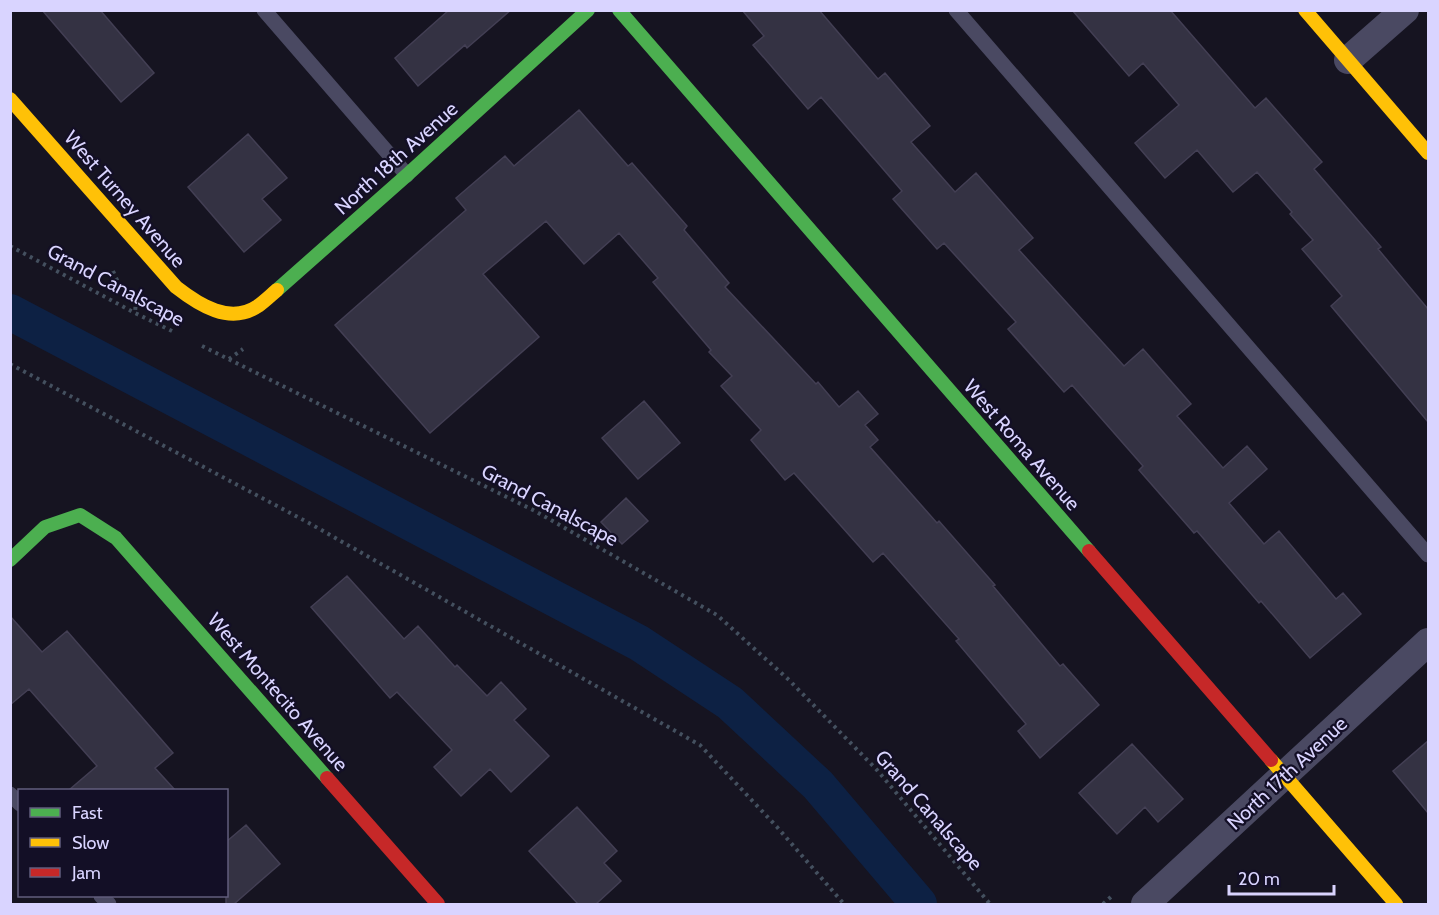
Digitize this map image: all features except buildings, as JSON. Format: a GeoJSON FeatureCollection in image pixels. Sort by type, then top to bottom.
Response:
{"type":"FeatureCollection","features":[{"type":"Feature","properties":{"kind":"street","name":"North 18th Avenue"},"geometry":{"type":"LineString","coordinates":[[219,314],[242,313],[258,306],[407,175],[588,10]]}},
{"type":"Feature","properties":{"kind":"street","name":"West Roma Avenue"},"geometry":{"type":"LineString","coordinates":[[619,10],[1396,904]]}},
{"type":"Feature","properties":{"kind":"street"},"geometry":{"type":"LineString","coordinates":[[1305,10],[1428,153]]}},
{"type":"Feature","properties":{"kind":"street"},"geometry":{"type":"LineString","coordinates":[[1348,60],[1405,10]]}},
{"type":"Feature","properties":{"kind":"street","name":"West Turney Avenue"},"geometry":{"type":"LineString","coordinates":[[10,99],[176,286],[197,303],[219,314]]}},
{"type":"Feature","properties":{"kind":"street","name":"West Montecito Avenue"},"geometry":{"type":"LineString","coordinates":[[10,560],[45,527],[80,515],[116,538],[438,904]]}},
{"type":"Feature","properties":{"kind":"street","name":"North 17th Avenue"},"geometry":{"type":"LineString","coordinates":[[1145,904],[1428,642]]}},
{"type":"Feature","properties":{"kind":"lane"},"geometry":{"type":"LineString","coordinates":[[264,10],[407,175]]}},
{"type":"Feature","properties":{"kind":"lane"},"geometry":{"type":"LineString","coordinates":[[956,10],[1428,555]]}},
{"type":"Feature","properties":{"kind":"path","name":"Grand Canalscape"},"geometry":{"type":"LineString","coordinates":[[10,246],[177,333]]}},
{"type":"Feature","properties":{"kind":"path","name":"Grand Canalscape"},"geometry":{"type":"LineString","coordinates":[[198,344],[536,511],[717,615],[789,680],[877,770],[990,904]]}},
{"type":"Feature","properties":{"kind":"path"},"geometry":{"type":"LineString","coordinates":[[10,364],[309,523],[700,746],[777,827],[844,904]]}},
{"type":"Feature","properties":{"kind":"waterway"},"geometry":{"type":"LineString","coordinates":[[10,312],[639,643],[730,703],[818,785],[919,904]]}},
{"type":"Feature","properties":{"kind":"traffic: fast"},"geometry":{"type":"LineString","coordinates":[[277,290],[588,10]]}},
{"type":"Feature","properties":{"kind":"traffic: fast"},"geometry":{"type":"LineString","coordinates":[[619,10],[1089,551]]}},
{"type":"Feature","properties":{"kind":"traffic: fast"},"geometry":{"type":"LineString","coordinates":[[10,560],[45,527],[80,515],[116,538],[327,778]]}},
{"type":"Feature","properties":{"kind":"traffic: slow"},"geometry":{"type":"LineString","coordinates":[[1305,10],[1428,153]]}},
{"type":"Feature","properties":{"kind":"traffic: slow"},"geometry":{"type":"LineString","coordinates":[[10,99],[176,287],[185,294],[215,310],[237,314],[258,306],[277,290]]}},
{"type":"Feature","properties":{"kind":"traffic: slow"},"geometry":{"type":"LineString","coordinates":[[1271,760],[1396,904]]}},
{"type":"Feature","properties":{"kind":"traffic: jam"},"geometry":{"type":"LineString","coordinates":[[1089,551],[1271,760]]}},
{"type":"Feature","properties":{"kind":"traffic: jam"},"geometry":{"type":"LineString","coordinates":[[327,778],[438,904]]}}]}
